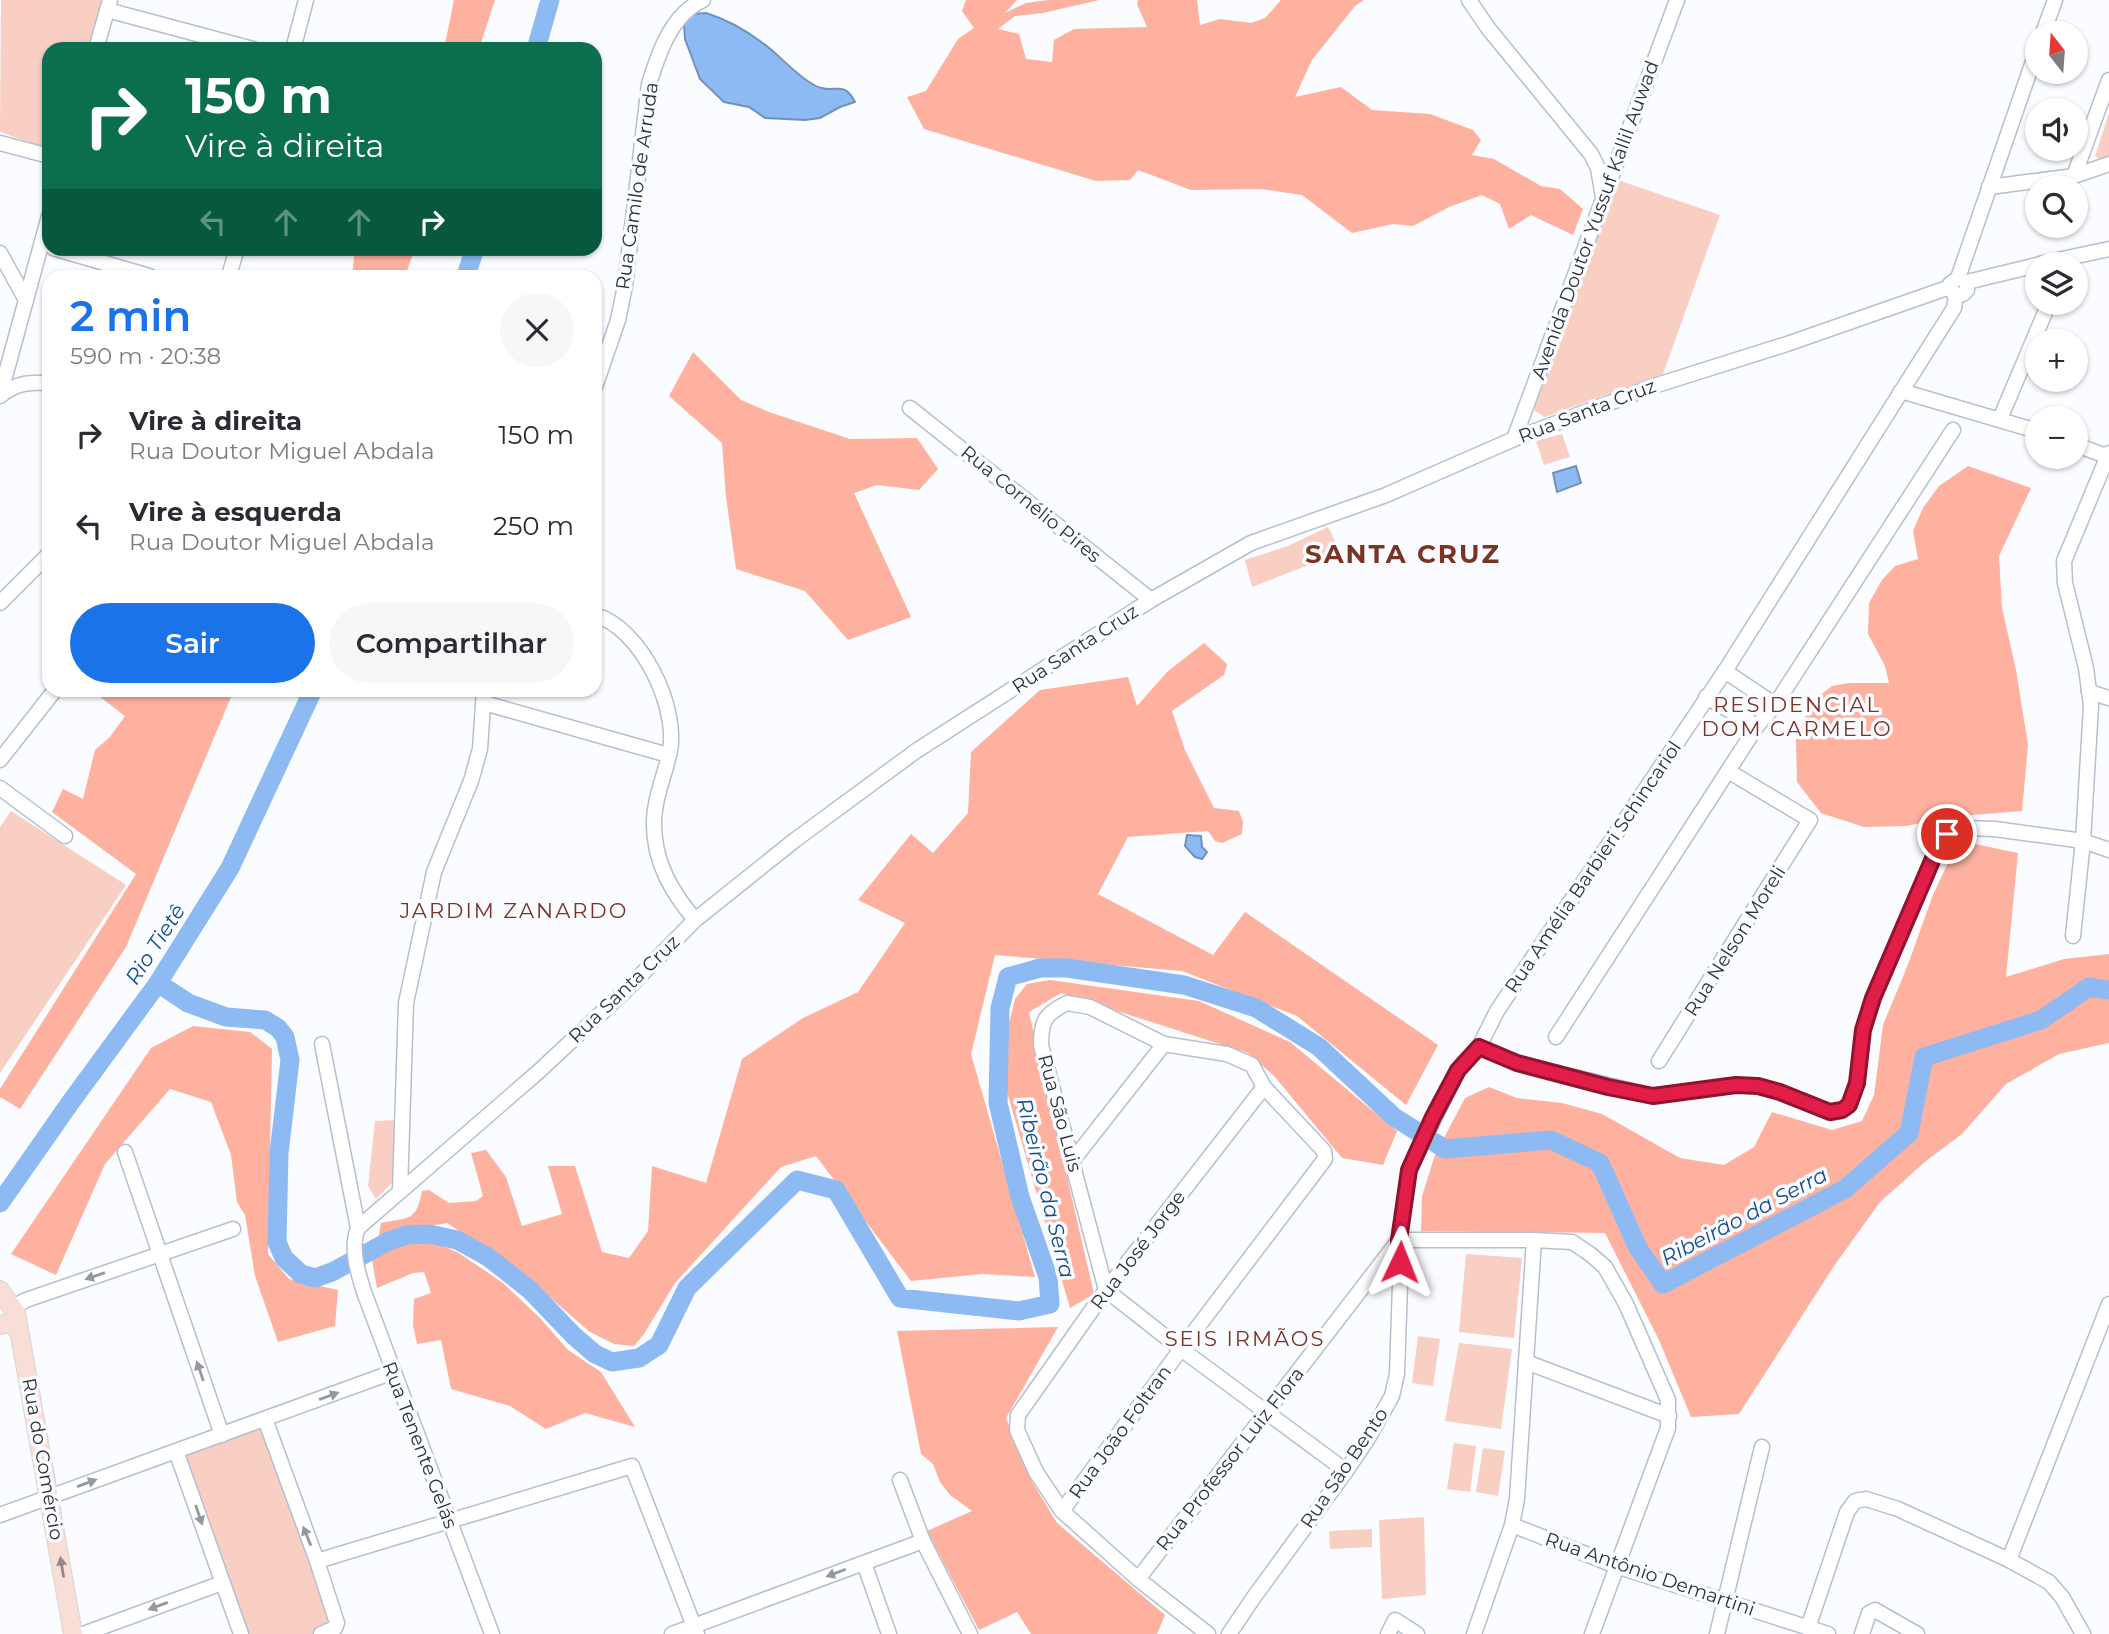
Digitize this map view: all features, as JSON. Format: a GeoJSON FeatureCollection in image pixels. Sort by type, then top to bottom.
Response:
{"type":"FeatureCollection","features":[{"type":"Feature","properties":{"kind":"main road","name":"Rua do Comércio"},"geometry":{"type":"LineString","coordinates":[[0,1290],[13,1307],[19,1331],[73,1634]]}},
{"type":"Feature","properties":{"kind":"main road"},"geometry":{"type":"LineString","coordinates":[[0,1322],[13,1307]]}},
{"type":"Feature","properties":{"kind":"main road"},"geometry":{"type":"LineString","coordinates":[[0,1322],[10,1323],[19,1331]]}},
{"type":"Feature","properties":{"kind":"street"},"geometry":{"type":"LineString","coordinates":[[295,42],[306,0]]}},
{"type":"Feature","properties":{"kind":"street","name":"Rua Camilo de Arruda"},"geometry":{"type":"LineString","coordinates":[[602,367],[618,320],[625,286],[649,84],[659,55],[683,13],[704,0]]}},
{"type":"Feature","properties":{"kind":"street"},"geometry":{"type":"LineString","coordinates":[[1469,0],[1488,28],[1591,154],[1598,168],[1604,198]]}},
{"type":"Feature","properties":{"kind":"street","name":"Avenida Doutor Yussuf Kallil Auwad"},"geometry":{"type":"LineString","coordinates":[[1514,439],[1676,0]]}},
{"type":"Feature","properties":{"kind":"street"},"geometry":{"type":"LineString","coordinates":[[2047,21],[2054,0]]}},
{"type":"Feature","properties":{"kind":"street"},"geometry":{"type":"LineString","coordinates":[[98,42],[108,5],[230,42]]}},
{"type":"Feature","properties":{"kind":"street"},"geometry":{"type":"LineString","coordinates":[[2074,175],[2109,80]]}},
{"type":"Feature","properties":{"kind":"street","name":"Rua Amélia Barbieri Schincariol"},"geometry":{"type":"LineString","coordinates":[[1399,1240],[1409,1170],[1458,1070],[1479,1047],[1497,1012],[1725,671],[1954,309],[1958,286],[1989,187],[2025,84]]}},
{"type":"Feature","properties":{"kind":"street"},"geometry":{"type":"LineString","coordinates":[[0,143],[42,154]]}},
{"type":"Feature","properties":{"kind":"street"},"geometry":{"type":"LineString","coordinates":[[2077,175],[2109,164]]}},
{"type":"Feature","properties":{"kind":"street"},"geometry":{"type":"LineString","coordinates":[[1989,187],[2025,182]]}},
{"type":"Feature","properties":{"kind":"street","name":"Rua Santa Cruz"},"geometry":{"type":"LineString","coordinates":[[2088,254],[2109,249]]}},
{"type":"Feature","properties":{"kind":"street"},"geometry":{"type":"LineString","coordinates":[[0,253],[26,300]]}},
{"type":"Feature","properties":{"kind":"street"},"geometry":{"type":"LineString","coordinates":[[0,396],[26,300],[44,256]]}},
{"type":"Feature","properties":{"kind":"street"},"geometry":{"type":"LineString","coordinates":[[79,256],[128,270]]}},
{"type":"Feature","properties":{"kind":"street","name":"Rua Santa Cruz"},"geometry":{"type":"LineString","coordinates":[[358,1228],[537,1073],[625,991],[695,919],[860,790],[1151,600],[1251,543],[1386,495],[1514,439],[1657,385],[1958,286],[2025,268]]}},
{"type":"Feature","properties":{"kind":"street"},"geometry":{"type":"LineString","coordinates":[[2000,419],[2044,315]]}},
{"type":"Feature","properties":{"kind":"street"},"geometry":{"type":"LineString","coordinates":[[0,396],[25,382],[42,383]]}},
{"type":"Feature","properties":{"kind":"street"},"geometry":{"type":"LineString","coordinates":[[1901,391],[2025,427]]}},
{"type":"Feature","properties":{"kind":"street","name":"Rua Cornélio Pires"},"geometry":{"type":"LineString","coordinates":[[910,408],[1151,600]]}},
{"type":"Feature","properties":{"kind":"street"},"geometry":{"type":"LineString","coordinates":[[1556,1037],[1727,771],[1757,726],[1775,705],[1953,430]]}},
{"type":"Feature","properties":{"kind":"street"},"geometry":{"type":"LineString","coordinates":[[2073,936],[2091,706],[2086,668],[2065,583],[2064,561],[2108,456],[2088,449]]}},
{"type":"Feature","properties":{"kind":"street"},"geometry":{"type":"LineString","coordinates":[[0,603],[42,561]]}},
{"type":"Feature","properties":{"kind":"street"},"geometry":{"type":"LineString","coordinates":[[602,617],[621,629],[645,658],[666,700],[670,727],[668,755],[656,804],[656,848],[664,876],[677,898],[695,919]]}},
{"type":"Feature","properties":{"kind":"street"},"geometry":{"type":"LineString","coordinates":[[1725,671],[1775,705]]}},
{"type":"Feature","properties":{"kind":"street"},"geometry":{"type":"LineString","coordinates":[[2089,692],[2109,698]]}},
{"type":"Feature","properties":{"kind":"street"},"geometry":{"type":"LineString","coordinates":[[0,760],[50,697]]}},
{"type":"Feature","properties":{"kind":"street"},"geometry":{"type":"LineString","coordinates":[[400,1191],[406,1003],[434,872],[471,781],[480,749],[484,697]]}},
{"type":"Feature","properties":{"kind":"street"},"geometry":{"type":"LineString","coordinates":[[487,697],[668,755]]}},
{"type":"Feature","properties":{"kind":"street"},"geometry":{"type":"LineString","coordinates":[[1706,697],[1757,726]]}},
{"type":"Feature","properties":{"kind":"street","name":"Rua Nelson Moreli"},"geometry":{"type":"LineString","coordinates":[[1660,1061],[1810,820],[1727,771]]}},
{"type":"Feature","properties":{"kind":"street"},"geometry":{"type":"LineString","coordinates":[[0,788],[65,836]]}},
{"type":"Feature","properties":{"kind":"street"},"geometry":{"type":"LineString","coordinates":[[1479,1047],[1517,1063],[1653,1096],[1736,1085],[1758,1086],[1830,1112],[1842,1110],[1849,1105],[1857,1083],[1863,1030],[1873,998],[1941,840],[1947,834],[1965,828],[1995,829],[2082,841],[2109,850]]}},
{"type":"Feature","properties":{"kind":"street","name":"Rua São Luis"},"geometry":{"type":"LineString","coordinates":[[1106,1290],[1041,1045],[1041,1031],[1046,1016],[1067,1003],[1090,1007],[1164,1044],[1227,1055],[1252,1066],[1264,1087],[1324,1151]]}},
{"type":"Feature","properties":{"kind":"street"},"geometry":{"type":"LineString","coordinates":[[322,1044],[358,1228]]}},
{"type":"Feature","properties":{"kind":"street"},"geometry":{"type":"LineString","coordinates":[[1073,1160],[1164,1044]]}},
{"type":"Feature","properties":{"kind":"street","name":"Rua José Jorge"},"geometry":{"type":"LineString","coordinates":[[1062,1511],[1036,1472],[1017,1430],[1018,1415],[1106,1290],[1264,1087]]}},
{"type":"Feature","properties":{"kind":"street","name":"Rua João Foltran"},"geometry":{"type":"LineString","coordinates":[[1062,1511],[1321,1166],[1325,1159],[1324,1151]]}},
{"type":"Feature","properties":{"kind":"street"},"geometry":{"type":"LineString","coordinates":[[125,1152],[222,1435]]}},
{"type":"Feature","properties":{"kind":"street","name":"Rua Tenente Gelás"},"geometry":{"type":"LineString","coordinates":[[358,1228],[355,1235],[358,1272],[492,1634]]}},
{"type":"Feature","properties":{"kind":"street"},"geometry":{"type":"LineString","coordinates":[[13,1307],[26,1300],[233,1229]]}},
{"type":"Feature","properties":{"kind":"street"},"geometry":{"type":"LineString","coordinates":[[1399,1240],[1572,1242],[1605,1267],[1626,1304],[1668,1400],[1668,1428],[1592,1634]]}},
{"type":"Feature","properties":{"kind":"street","name":"Rua Professor Luiz Flora"},"geometry":{"type":"LineString","coordinates":[[1138,1579],[1399,1240]]}},
{"type":"Feature","properties":{"kind":"street","name":"Rua São Bento"},"geometry":{"type":"LineString","coordinates":[[1229,1634],[1346,1471],[1392,1396],[1397,1374],[1399,1240]]}},
{"type":"Feature","properties":{"kind":"street"},"geometry":{"type":"LineString","coordinates":[[1474,1634],[1513,1525],[1517,1499],[1534,1240]]}},
{"type":"Feature","properties":{"kind":"street"},"geometry":{"type":"LineString","coordinates":[[1106,1290],[1346,1471]]}},
{"type":"Feature","properties":{"kind":"street"},"geometry":{"type":"LineString","coordinates":[[2009,1560],[2109,1304]]}},
{"type":"Feature","properties":{"kind":"street"},"geometry":{"type":"LineString","coordinates":[[1526,1362],[1669,1416]]}},
{"type":"Feature","properties":{"kind":"street"},"geometry":{"type":"LineString","coordinates":[[0,1515],[393,1372]]}},
{"type":"Feature","properties":{"kind":"street"},"geometry":{"type":"LineString","coordinates":[[265,1419],[337,1623],[335,1628],[321,1634]]}},
{"type":"Feature","properties":{"kind":"street"},"geometry":{"type":"LineString","coordinates":[[1717,1634],[1762,1447]]}},
{"type":"Feature","properties":{"kind":"street"},"geometry":{"type":"LineString","coordinates":[[176,1451],[241,1634]]}},
{"type":"Feature","properties":{"kind":"street"},"geometry":{"type":"LineString","coordinates":[[317,1561],[632,1466],[696,1630]]}},
{"type":"Feature","properties":{"kind":"street"},"geometry":{"type":"LineString","coordinates":[[900,1480],[923,1541],[970,1634]]}},
{"type":"Feature","properties":{"kind":"street"},"geometry":{"type":"LineString","coordinates":[[1808,1628],[1847,1512],[1855,1501],[1866,1499],[1880,1502],[2009,1560],[2049,1582],[2062,1597],[2083,1634]]}},
{"type":"Feature","properties":{"kind":"street"},"geometry":{"type":"LineString","coordinates":[[1062,1511],[1138,1579],[1208,1634]]}},
{"type":"Feature","properties":{"kind":"street","name":"Rua Antônio Demartini"},"geometry":{"type":"LineString","coordinates":[[1513,1525],[1616,1566],[1828,1634]]}},
{"type":"Feature","properties":{"kind":"street"},"geometry":{"type":"LineString","coordinates":[[672,1634],[696,1630],[923,1541]]}},
{"type":"Feature","properties":{"kind":"street"},"geometry":{"type":"LineString","coordinates":[[864,1563],[889,1634]]}},
{"type":"Feature","properties":{"kind":"street"},"geometry":{"type":"LineString","coordinates":[[83,1634],[222,1583]]}},
{"type":"Feature","properties":{"kind":"street"},"geometry":{"type":"LineString","coordinates":[[1862,1634],[1869,1614],[1875,1611],[1917,1634]]}},
{"type":"Feature","properties":{"kind":"street"},"geometry":{"type":"LineString","coordinates":[[1388,1634],[1395,1620],[1417,1634]]}},
{"type":"Feature","properties":{"kind":"shaded area"},"geometry":{"type":"Polygon","coordinates":[[[1,0],[103,0],[91,42],[42,42],[42,147],[0,132],[1,0]]]}},
{"type":"Feature","properties":{"kind":"shaded area"},"geometry":{"type":"Polygon","coordinates":[[[454,0],[495,0],[481,42],[445,42],[454,0]]]}},
{"type":"Feature","properties":{"kind":"shaded area"},"geometry":{"type":"Polygon","coordinates":[[[966,0],[1017,0],[1005,13],[1026,3],[1099,0],[1043,13],[1015,16],[998,29],[1019,34],[1026,59],[1052,62],[1054,40],[1074,29],[1147,27],[1137,4],[1138,0],[1197,0],[1200,25],[1220,19],[1251,23],[1265,18],[1281,0],[1364,0],[1355,6],[1312,60],[1295,97],[1341,87],[1372,110],[1430,114],[1473,130],[1481,140],[1472,155],[1494,159],[1541,186],[1560,189],[1583,209],[1573,235],[1531,215],[1509,229],[1500,204],[1482,195],[1449,207],[1413,226],[1393,224],[1352,233],[1302,195],[1261,189],[1191,190],[1138,170],[1130,180],[1096,181],[924,129],[907,97],[926,91],[958,39],[974,28],[962,11],[966,0]]]}},
{"type":"Feature","properties":{"kind":"shaded area"},"geometry":{"type":"Polygon","coordinates":[[[2109,113],[2109,156],[2100,160],[2095,156],[2109,113]]]}},
{"type":"Feature","properties":{"kind":"shaded area"},"geometry":{"type":"Polygon","coordinates":[[[1615,179],[1720,215],[1663,374],[1545,417],[1535,411],[1534,403],[1615,179]]]}},
{"type":"Feature","properties":{"kind":"shaded area"},"geometry":{"type":"Polygon","coordinates":[[[354,256],[412,256],[407,270],[353,270],[354,256]]]}},
{"type":"Feature","properties":{"kind":"shaded area"},"geometry":{"type":"Polygon","coordinates":[[[693,352],[741,400],[769,412],[850,439],[917,438],[938,469],[919,490],[877,485],[854,493],[911,617],[848,640],[805,591],[736,569],[722,443],[669,396],[693,352]]]}},
{"type":"Feature","properties":{"kind":"shaded area"},"geometry":{"type":"Polygon","coordinates":[[[1562,434],[1570,457],[1544,465],[1536,441],[1562,434]]]}},
{"type":"Feature","properties":{"kind":"shaded area"},"geometry":{"type":"Polygon","coordinates":[[[1968,466],[2031,488],[1999,556],[2002,608],[2016,670],[2028,745],[2022,811],[1946,817],[1907,826],[1864,827],[1821,813],[1797,782],[1796,741],[1805,718],[1818,697],[1832,686],[1849,683],[1889,683],[1885,666],[1868,634],[1869,603],[1882,580],[1895,566],[1918,559],[1913,531],[1923,508],[1939,486],[1968,466]]]}},
{"type":"Feature","properties":{"kind":"shaded area"},"geometry":{"type":"Polygon","coordinates":[[[1328,527],[1339,549],[1334,555],[1252,587],[1245,560],[1288,546],[1328,527]]]}},
{"type":"Feature","properties":{"kind":"shaded area"},"geometry":{"type":"Polygon","coordinates":[[[1204,643],[1227,664],[1224,675],[1172,711],[1185,750],[1214,808],[1239,811],[1243,822],[1242,834],[1222,843],[1215,841],[1208,831],[1128,837],[1098,894],[1213,955],[1245,912],[1438,1045],[1406,1105],[1297,1016],[1182,971],[995,955],[971,1054],[1035,1277],[982,1274],[911,1281],[816,1156],[781,1167],[675,1283],[634,1346],[614,1344],[590,1332],[517,1269],[447,1223],[402,1231],[378,1242],[381,1223],[405,1218],[414,1213],[422,1191],[429,1190],[449,1203],[476,1201],[483,1196],[471,1153],[486,1150],[506,1177],[522,1226],[562,1214],[548,1166],[575,1166],[602,1252],[629,1258],[648,1231],[652,1166],[706,1183],[742,1059],[803,1018],[858,992],[905,923],[858,900],[911,834],[933,853],[968,813],[971,752],[1040,690],[1128,677],[1137,706],[1167,672],[1204,643]]]}},
{"type":"Feature","properties":{"kind":"shaded area"},"geometry":{"type":"Polygon","coordinates":[[[100,697],[231,697],[126,947],[20,1109],[0,1097],[0,1089],[136,874],[52,812],[63,789],[83,799],[95,750],[110,737],[125,716],[100,697]]]}},
{"type":"Feature","properties":{"kind":"shaded area"},"geometry":{"type":"Polygon","coordinates":[[[11,811],[126,885],[0,1073],[0,827],[11,811]]]}},
{"type":"Feature","properties":{"kind":"shaded area"},"geometry":{"type":"Polygon","coordinates":[[[1970,843],[2018,853],[2006,977],[2064,959],[2109,954],[2109,1043],[2059,1054],[2006,1084],[1962,1134],[1926,1161],[1880,1202],[1834,1266],[1739,1414],[1691,1417],[1659,1340],[1605,1233],[1421,1231],[1422,1196],[1435,1155],[1465,1098],[1489,1087],[1517,1098],[1562,1103],[1602,1114],[1680,1158],[1724,1165],[1754,1147],[1772,1112],[1832,1130],[1862,1121],[1874,1095],[1883,1025],[1933,895],[1953,852],[1960,844],[1970,843]]]}},
{"type":"Feature","properties":{"kind":"shaded area"},"geometry":{"type":"Polygon","coordinates":[[[1050,980],[1199,1001],[1290,1042],[1397,1131],[1383,1165],[1342,1158],[1275,1077],[1248,1053],[1061,993],[1029,1012],[1094,1294],[1070,1308],[1007,1092],[1009,1023],[1015,999],[1027,984],[1050,980]]]}},
{"type":"Feature","properties":{"kind":"shaded area"},"geometry":{"type":"Polygon","coordinates":[[[193,1026],[250,1032],[272,1049],[268,1254],[289,1279],[338,1290],[335,1326],[278,1342],[255,1276],[245,1215],[237,1202],[231,1155],[211,1102],[170,1089],[105,1164],[56,1275],[11,1254],[151,1048],[193,1026]]]}},
{"type":"Feature","properties":{"kind":"shaded area"},"geometry":{"type":"Polygon","coordinates":[[[395,1120],[392,1183],[376,1199],[368,1186],[375,1121],[395,1120]]]}},
{"type":"Feature","properties":{"kind":"shaded area"},"geometry":{"type":"Polygon","coordinates":[[[407,1242],[434,1242],[459,1253],[503,1283],[540,1318],[568,1350],[601,1372],[635,1427],[585,1413],[546,1429],[510,1406],[451,1389],[441,1340],[417,1344],[413,1325],[414,1299],[431,1293],[424,1272],[413,1273],[377,1288],[372,1260],[407,1242]]]}},
{"type":"Feature","properties":{"kind":"shaded area"},"geometry":{"type":"Polygon","coordinates":[[[1466,1254],[1522,1258],[1514,1338],[1459,1332],[1466,1254]]]}},
{"type":"Feature","properties":{"kind":"shaded area"},"geometry":{"type":"Polygon","coordinates":[[[1058,1327],[1006,1418],[1031,1480],[1057,1523],[1165,1615],[1157,1634],[1031,1634],[1017,1612],[979,1630],[927,1531],[972,1511],[950,1495],[940,1482],[933,1464],[921,1454],[897,1331],[1058,1327]]]}},
{"type":"Feature","properties":{"kind":"shaded area"},"geometry":{"type":"Polygon","coordinates":[[[1418,1336],[1440,1339],[1433,1386],[1412,1383],[1418,1336]]]}},
{"type":"Feature","properties":{"kind":"shaded area"},"geometry":{"type":"Polygon","coordinates":[[[1459,1343],[1512,1349],[1501,1429],[1445,1421],[1459,1343]]]}},
{"type":"Feature","properties":{"kind":"shaded area"},"geometry":{"type":"Polygon","coordinates":[[[265,1424],[336,1624],[312,1634],[243,1634],[179,1453],[265,1424]]]}},
{"type":"Feature","properties":{"kind":"shaded area"},"geometry":{"type":"Polygon","coordinates":[[[1454,1443],[1476,1446],[1470,1492],[1447,1489],[1454,1443]]]}},
{"type":"Feature","properties":{"kind":"shaded area"},"geometry":{"type":"Polygon","coordinates":[[[1483,1448],[1505,1451],[1498,1496],[1476,1492],[1483,1448]]]}},
{"type":"Feature","properties":{"kind":"shaded area"},"geometry":{"type":"Polygon","coordinates":[[[1424,1517],[1426,1595],[1382,1599],[1379,1520],[1424,1517]]]}},
{"type":"Feature","properties":{"kind":"shaded area"},"geometry":{"type":"Polygon","coordinates":[[[1372,1529],[1372,1547],[1330,1549],[1329,1531],[1372,1529]]]}},
{"type":"Feature","properties":{"kind":"water"},"geometry":{"type":"Polygon","coordinates":[[[706,13],[754,36],[814,85],[827,89],[842,89],[851,95],[855,102],[820,118],[805,120],[765,118],[749,107],[724,102],[700,79],[685,39],[684,24],[693,14],[706,13]]]}},
{"type":"Feature","properties":{"kind":"water"},"geometry":{"type":"Polygon","coordinates":[[[1576,466],[1581,483],[1557,492],[1553,473],[1576,466]]]}},
{"type":"Feature","properties":{"kind":"water"},"geometry":{"type":"Polygon","coordinates":[[[1187,835],[1201,836],[1202,847],[1207,852],[1202,859],[1195,857],[1185,846],[1187,835]]]}},
{"type":"Feature","properties":{"kind":"waterway","name":"Rio Tietê"},"geometry":{"type":"LineString","coordinates":[[538,42],[550,0]]}},
{"type":"Feature","properties":{"kind":"waterway","name":"Rio Tietê"},"geometry":{"type":"LineString","coordinates":[[468,270],[472,256]]}},
{"type":"Feature","properties":{"kind":"waterway","name":"Rio Tietê"},"geometry":{"type":"LineString","coordinates":[[0,1203],[158,983],[230,868],[310,697]]}},
{"type":"Feature","properties":{"kind":"waterway","name":"Ribeirão da Serra"},"geometry":{"type":"LineString","coordinates":[[158,983],[188,1003],[226,1017],[265,1020],[278,1028],[285,1037],[290,1060],[279,1153],[277,1242],[284,1258],[301,1274],[315,1278],[332,1272],[387,1242],[406,1235],[429,1234],[457,1240],[488,1257],[530,1290],[574,1336],[595,1354],[612,1362],[639,1358],[659,1345],[687,1288],[797,1180],[836,1190],[900,1298],[1019,1311],[1050,1304],[1048,1277],[1020,1197],[998,1103],[1000,1008],[1008,977],[1040,968],[1067,968],[1184,985],[1256,1008],[1319,1047],[1394,1117],[1445,1149],[1551,1140],[1600,1163],[1638,1248],[1663,1284],[1845,1189],[1909,1133],[1924,1057],[2041,1020],[2089,987],[2109,990]]}},
{"type":"Feature","properties":{"kind":"district","name":"SANTA CRUZ"},"geometry":{"type":"Point","coordinates":[1403,554]}},
{"type":"Feature","properties":{"kind":"district","name":"RESIDENCIAL DOM CARMELO"},"geometry":{"type":"Point","coordinates":[1797,716]}},
{"type":"Feature","properties":{"kind":"district","name":"JARDIM ZANARDO"},"geometry":{"type":"Point","coordinates":[514,910]}},
{"type":"Feature","properties":{"kind":"district","name":"SEIS IRMÃOS"},"geometry":{"type":"Point","coordinates":[1245,1338]}},
{"type":"Feature","properties":{"kind":"route"},"geometry":{"type":"LineString","coordinates":[[1400,1262],[1399,1240],[1409,1170],[1458,1070],[1479,1047],[1517,1063],[1653,1096],[1736,1085],[1758,1086],[1830,1112],[1842,1110],[1849,1105],[1857,1083],[1863,1030],[1873,998],[1941,840],[1947,834]]}}]}
